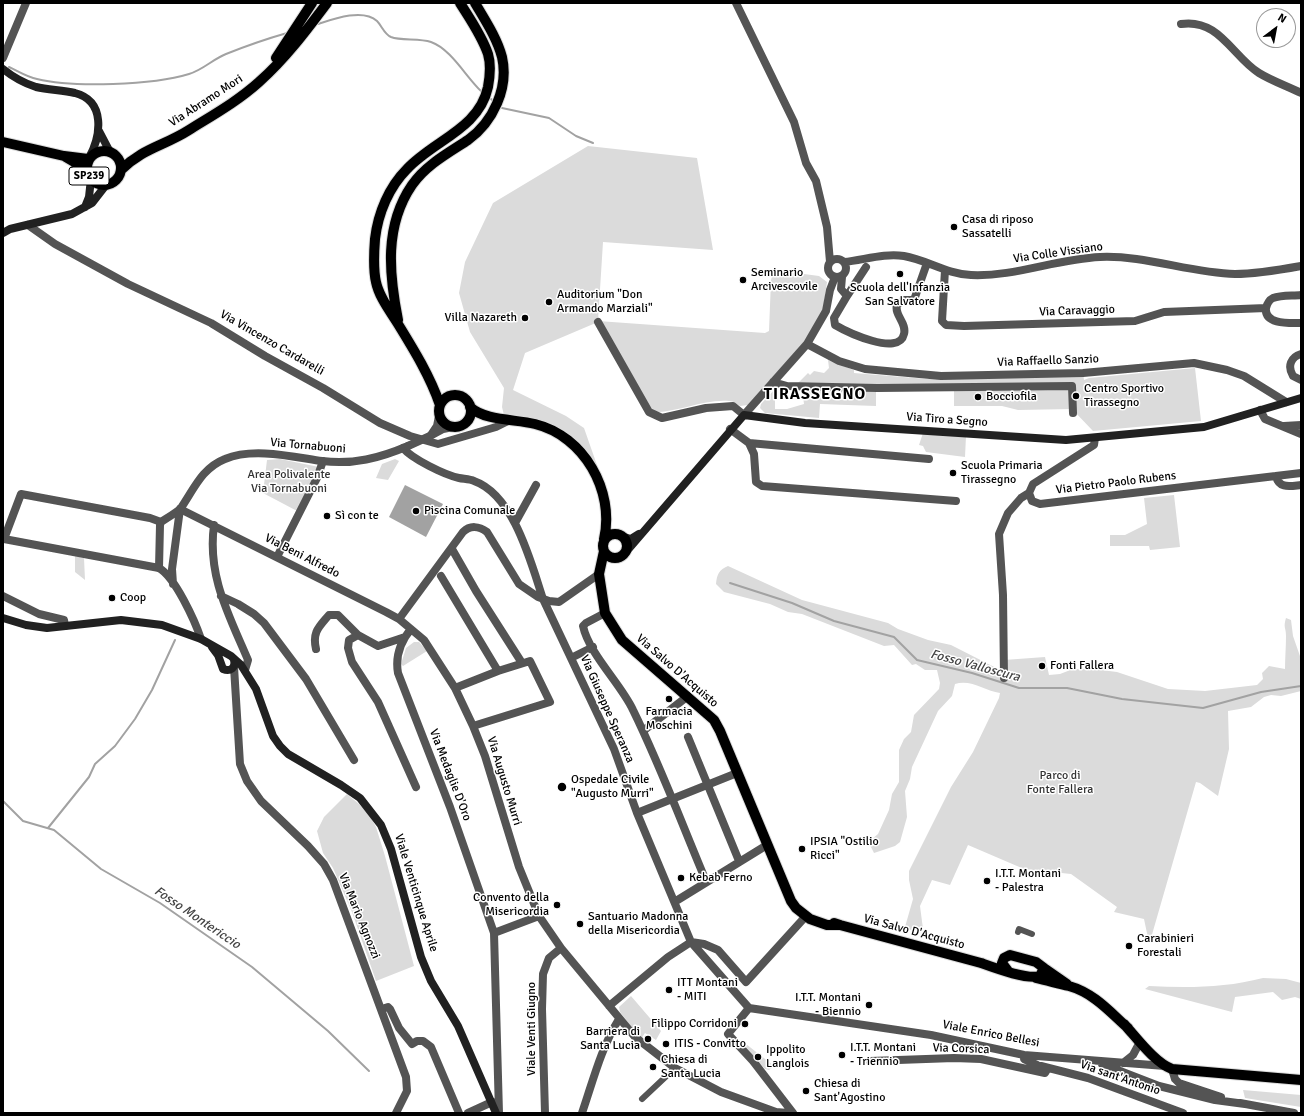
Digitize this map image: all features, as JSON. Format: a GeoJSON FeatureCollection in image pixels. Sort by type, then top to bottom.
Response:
{"type":"FeatureCollection","features":[{"type":"Feature","properties":{"kind":"main road","name":"Via Abramo Mori"},"geometry":{"type":"LineString","coordinates":[[259,82],[312,3]]}},
{"type":"Feature","properties":{"kind":"main road","name":"Via Abramo Mori"},"geometry":{"type":"LineString","coordinates":[[121,170],[144,151],[186,132],[227,106],[259,82],[291,50],[326,3]]}},
{"type":"Feature","properties":{"kind":"main road"},"geometry":{"type":"LineString","coordinates":[[460,3],[488,54],[490,67],[489,81],[482,105],[471,120],[408,168],[396,181],[380,214],[375,239],[376,281],[384,302],[432,382],[440,405],[439,416],[445,424],[453,427],[459,426],[468,420],[486,415]]}},
{"type":"Feature","properties":{"kind":"main road"},"geometry":{"type":"LineString","coordinates":[[399,326],[392,286],[391,243],[396,219],[403,201],[412,185],[424,172],[452,149],[469,139],[484,125],[495,110],[500,98],[503,72],[502,58],[491,30],[475,3]]}},
{"type":"Feature","properties":{"kind":"main road","name":"SP239"},"geometry":{"type":"LineString","coordinates":[[3,70],[17,80],[36,87],[75,93],[85,97],[93,105],[98,114],[99,131],[88,162],[90,179],[89,197],[85,208]]}},
{"type":"Feature","properties":{"kind":"main road","name":"SP239"},"geometry":{"type":"LineString","coordinates":[[3,233],[72,214],[85,208],[92,203],[106,185],[116,180],[121,170],[119,159],[113,153],[99,131]]}},
{"type":"Feature","properties":{"kind":"main road"},"geometry":{"type":"LineString","coordinates":[[3,142],[88,162]]}},
{"type":"Feature","properties":{"kind":"main road","name":"SP239"},"geometry":{"type":"LineString","coordinates":[[88,162],[99,151],[113,153]]}},
{"type":"Feature","properties":{"kind":"main road","name":"Via Abramo Mori"},"geometry":{"type":"LineString","coordinates":[[113,153],[144,151]]}},
{"type":"Feature","properties":{"kind":"main road","name":"SP239"},"geometry":{"type":"LineString","coordinates":[[90,179],[95,183],[106,185]]}},
{"type":"Feature","properties":{"kind":"main road"},"geometry":{"type":"LineString","coordinates":[[432,382],[442,392],[450,396],[463,398],[470,406],[486,415],[535,424],[550,429],[578,451],[599,480],[607,521],[603,545],[604,551],[599,574],[602,587]]}},
{"type":"Feature","properties":{"kind":"main road"},"geometry":{"type":"LineString","coordinates":[[440,405],[450,396]]}},
{"type":"Feature","properties":{"kind":"main road","name":"Via Tiro a Segno"},"geometry":{"type":"LineString","coordinates":[[744,415],[806,423],[1066,440],[1204,427],[1301,398]]}},
{"type":"Feature","properties":{"kind":"main road"},"geometry":{"type":"LineString","coordinates":[[468,420],[471,411],[470,406]]}},
{"type":"Feature","properties":{"kind":"main road"},"geometry":{"type":"LineString","coordinates":[[602,587],[604,571],[613,558],[621,556],[626,552],[730,429],[744,415]]}},
{"type":"Feature","properties":{"kind":"main road"},"geometry":{"type":"LineString","coordinates":[[607,521],[627,543],[626,552]]}},
{"type":"Feature","properties":{"kind":"main road"},"geometry":{"type":"LineString","coordinates":[[604,539],[610,534],[621,535],[631,539],[642,533]]}},
{"type":"Feature","properties":{"kind":"main road"},"geometry":{"type":"LineString","coordinates":[[604,551],[613,558]]}},
{"type":"Feature","properties":{"kind":"main road","name":"Via Salvo D'Acquisto"},"geometry":{"type":"LineString","coordinates":[[602,587],[605,614],[622,640],[714,720],[720,731],[766,845],[791,896],[812,913],[840,926],[1069,986]]}},
{"type":"Feature","properties":{"kind":"main road"},"geometry":{"type":"LineString","coordinates":[[3,618],[26,625],[47,628],[121,620],[162,625],[201,639],[246,672]]}},
{"type":"Feature","properties":{"kind":"main road"},"geometry":{"type":"LineString","coordinates":[[209,644],[218,655],[221,667],[225,670],[230,670],[232,661]]}},
{"type":"Feature","properties":{"kind":"main road"},"geometry":{"type":"LineString","coordinates":[[220,662],[224,656],[232,661]]}},
{"type":"Feature","properties":{"kind":"main road","name":"Viale Venticinque Aprile"},"geometry":{"type":"LineString","coordinates":[[246,672],[261,702],[273,736],[280,746],[288,754],[340,784],[360,798],[381,825],[391,849],[421,957],[431,980],[458,1026],[498,1113]]}},
{"type":"Feature","properties":{"kind":"main road","name":"Via Salvo D'Acquisto"},"geometry":{"type":"LineString","coordinates":[[775,864],[790,900],[796,908],[806,916],[827,925],[840,926]]}},
{"type":"Feature","properties":{"kind":"main road"},"geometry":{"type":"LineString","coordinates":[[981,963],[1010,955]]}},
{"type":"Feature","properties":{"kind":"main road"},"geometry":{"type":"LineString","coordinates":[[1008,971],[1002,963],[1004,958],[1010,955]]}},
{"type":"Feature","properties":{"kind":"main road","name":"Via Salvo D'Acquisto"},"geometry":{"type":"LineString","coordinates":[[1010,955],[1036,962],[1069,986],[1092,997],[1108,1008],[1140,1042],[1168,1067]]}},
{"type":"Feature","properties":{"kind":"main road"},"geometry":{"type":"LineString","coordinates":[[1036,978],[1042,975],[1044,968]]}},
{"type":"Feature","properties":{"kind":"main road","name":"Via Salvo D'Acquisto"},"geometry":{"type":"LineString","coordinates":[[1124,1024],[1141,1039],[1157,1058]]}},
{"type":"Feature","properties":{"kind":"main road","name":"Viale Enrico Bellesi"},"geometry":{"type":"LineString","coordinates":[[1168,1067],[1301,1080]]}},
{"type":"Feature","properties":{"kind":"street"},"geometry":{"type":"LineString","coordinates":[[3,58],[26,3]]}},
{"type":"Feature","properties":{"kind":"street"},"geometry":{"type":"LineString","coordinates":[[736,3],[794,122],[806,163],[816,181],[827,227],[830,262],[828,268],[836,276],[841,289],[847,296]]}},
{"type":"Feature","properties":{"kind":"street"},"geometry":{"type":"LineString","coordinates":[[1181,24],[1189,22],[1210,29],[1226,41],[1258,72],[1301,93]]}},
{"type":"Feature","properties":{"kind":"street","name":"Via Vincenzo Cardarelli"},"geometry":{"type":"LineString","coordinates":[[28,225],[55,244],[128,284],[211,322],[265,356],[323,388],[380,423],[410,436],[438,444],[496,427],[510,420]]}},
{"type":"Feature","properties":{"kind":"street","name":"Via Colle Vissiano"},"geometry":{"type":"LineString","coordinates":[[830,262],[837,259],[846,265],[877,257],[905,256],[961,275],[987,276],[1100,257],[1164,263],[1188,268],[1234,274],[1263,272],[1301,266]]}},
{"type":"Feature","properties":{"kind":"street"},"geometry":{"type":"LineString","coordinates":[[866,267],[834,318],[835,325],[872,342],[896,342],[903,338],[905,333],[897,311],[897,305],[903,300],[914,300],[927,263]]}},
{"type":"Feature","properties":{"kind":"street"},"geometry":{"type":"LineString","coordinates":[[598,322],[649,412],[662,418],[706,408],[733,406],[744,415],[807,344],[826,311],[830,290],[836,276],[846,265]]}},
{"type":"Feature","properties":{"kind":"street","name":"Via Caravaggio"},"geometry":{"type":"LineString","coordinates":[[945,270],[942,321],[946,325],[964,326],[1134,321],[1164,312],[1266,308]]}},
{"type":"Feature","properties":{"kind":"street"},"geometry":{"type":"LineString","coordinates":[[1301,295],[1275,298],[1269,301],[1266,308],[1267,314],[1274,321],[1301,323]]}},
{"type":"Feature","properties":{"kind":"street","name":"Via Raffaello Sanzio"},"geometry":{"type":"LineString","coordinates":[[807,344],[839,361],[865,369],[941,376],[1083,373],[1194,363],[1227,370],[1244,376],[1286,402]]}},
{"type":"Feature","properties":{"kind":"street"},"geometry":{"type":"LineString","coordinates":[[1301,354],[1293,359],[1290,367],[1293,376],[1301,380]]}},
{"type":"Feature","properties":{"kind":"street"},"geometry":{"type":"LineString","coordinates":[[773,382],[787,386],[877,388],[1072,386],[1073,413]]}},
{"type":"Feature","properties":{"kind":"street"},"geometry":{"type":"LineString","coordinates":[[1260,410],[1265,419],[1301,434]]}},
{"type":"Feature","properties":{"kind":"street"},"geometry":{"type":"LineString","coordinates":[[430,436],[437,426],[439,416]]}},
{"type":"Feature","properties":{"kind":"street"},"geometry":{"type":"LineString","coordinates":[[1284,426],[1301,425]]}},
{"type":"Feature","properties":{"kind":"street","name":"Via Tornabuoni"},"geometry":{"type":"LineString","coordinates":[[180,509],[197,482],[210,468],[225,458],[241,455],[285,454],[323,461],[351,462],[380,458],[443,429],[453,427]]}},
{"type":"Feature","properties":{"kind":"street"},"geometry":{"type":"LineString","coordinates":[[730,429],[749,443],[754,454],[756,482],[762,486],[956,502]]}},
{"type":"Feature","properties":{"kind":"street","name":"Via Pietro Paolo Rubens"},"geometry":{"type":"LineString","coordinates":[[1095,438],[1094,445],[1033,484],[1029,493],[1032,501],[1040,504],[1301,473]]}},
{"type":"Feature","properties":{"kind":"street"},"geometry":{"type":"LineString","coordinates":[[749,443],[929,458]]}},
{"type":"Feature","properties":{"kind":"street","name":"Via Giuseppe Speranza"},"geometry":{"type":"LineString","coordinates":[[405,447],[413,457],[449,475],[473,480],[486,486],[498,497],[508,510],[515,523],[543,599],[614,748],[637,813],[676,901],[691,942]]}},
{"type":"Feature","properties":{"kind":"street"},"geometry":{"type":"LineString","coordinates":[[277,557],[298,516],[323,461]]}},
{"type":"Feature","properties":{"kind":"street"},"geometry":{"type":"LineString","coordinates":[[1276,476],[1279,483],[1282,485],[1301,485]]}},
{"type":"Feature","properties":{"kind":"street"},"geometry":{"type":"LineString","coordinates":[[515,523],[536,485]]}},
{"type":"Feature","properties":{"kind":"street"},"geometry":{"type":"LineString","coordinates":[[1004,678],[1003,595],[999,534],[1008,513],[1021,498],[1029,493]]}},
{"type":"Feature","properties":{"kind":"street"},"geometry":{"type":"LineString","coordinates":[[161,522],[150,518],[21,494],[4,539],[161,569],[172,569]]}},
{"type":"Feature","properties":{"kind":"street"},"geometry":{"type":"LineString","coordinates":[[161,522],[180,509]]}},
{"type":"Feature","properties":{"kind":"street"},"geometry":{"type":"LineString","coordinates":[[173,584],[172,569],[180,509]]}},
{"type":"Feature","properties":{"kind":"street","name":"Via Beni Alfredo"},"geometry":{"type":"LineString","coordinates":[[180,509],[399,619],[411,628]]}},
{"type":"Feature","properties":{"kind":"street"},"geometry":{"type":"LineString","coordinates":[[161,522],[161,569],[173,584],[198,629],[201,639]]}},
{"type":"Feature","properties":{"kind":"street"},"geometry":{"type":"LineString","coordinates":[[214,525],[211,545],[215,578],[248,660],[246,672]]}},
{"type":"Feature","properties":{"kind":"street"},"geometry":{"type":"LineString","coordinates":[[399,619],[466,529],[475,527],[481,528],[490,537],[518,584],[532,594],[543,599],[559,602]]}},
{"type":"Feature","properties":{"kind":"street"},"geometry":{"type":"LineString","coordinates":[[452,549],[476,592],[526,662],[550,702],[473,726]]}},
{"type":"Feature","properties":{"kind":"street"},"geometry":{"type":"LineString","coordinates":[[552,618],[554,610],[559,602],[599,574]]}},
{"type":"Feature","properties":{"kind":"street"},"geometry":{"type":"LineString","coordinates":[[441,576],[498,671]]}},
{"type":"Feature","properties":{"kind":"street"},"geometry":{"type":"LineString","coordinates":[[3,596],[39,614],[64,620],[65,626]]}},
{"type":"Feature","properties":{"kind":"street"},"geometry":{"type":"LineString","coordinates":[[221,596],[254,614],[264,623],[306,679],[354,760]]}},
{"type":"Feature","properties":{"kind":"street"},"geometry":{"type":"LineString","coordinates":[[605,614],[586,623],[584,626],[593,648],[632,708],[706,881]]}},
{"type":"Feature","properties":{"kind":"street"},"geometry":{"type":"LineString","coordinates":[[316,649],[314,639],[316,632],[329,615],[338,615],[358,635],[378,646],[404,637]]}},
{"type":"Feature","properties":{"kind":"street","name":"Via Medaglie D'Oro"},"geometry":{"type":"LineString","coordinates":[[411,628],[404,637],[397,659],[398,673],[450,807],[494,933],[498,1113]]}},
{"type":"Feature","properties":{"kind":"street","name":"Via Augusto Murri"},"geometry":{"type":"LineString","coordinates":[[411,628],[424,640],[455,688],[473,726],[485,756],[519,867],[538,916],[561,948]]}},
{"type":"Feature","properties":{"kind":"street"},"geometry":{"type":"LineString","coordinates":[[358,635],[349,640],[348,648],[352,662],[378,702],[416,787]]}},
{"type":"Feature","properties":{"kind":"street"},"geometry":{"type":"LineString","coordinates":[[571,658],[593,648]]}},
{"type":"Feature","properties":{"kind":"street","name":"Via Mario Agnozzi"},"geometry":{"type":"LineString","coordinates":[[232,661],[240,764],[247,781],[261,801],[308,846],[324,864],[334,880],[406,1077],[407,1091],[396,1113]]}},
{"type":"Feature","properties":{"kind":"street"},"geometry":{"type":"LineString","coordinates":[[455,688],[526,662]]}},
{"type":"Feature","properties":{"kind":"street"},"geometry":{"type":"LineString","coordinates":[[225,670],[234,680]]}},
{"type":"Feature","properties":{"kind":"street"},"geometry":{"type":"LineString","coordinates":[[643,731],[688,696]]}},
{"type":"Feature","properties":{"kind":"street"},"geometry":{"type":"LineString","coordinates":[[688,737],[739,861]]}},
{"type":"Feature","properties":{"kind":"street"},"geometry":{"type":"LineString","coordinates":[[637,813],[737,773]]}},
{"type":"Feature","properties":{"kind":"street"},"geometry":{"type":"LineString","coordinates":[[676,901],[766,845]]}},
{"type":"Feature","properties":{"kind":"street"},"geometry":{"type":"LineString","coordinates":[[494,933],[538,916]]}},
{"type":"Feature","properties":{"kind":"street"},"geometry":{"type":"LineString","coordinates":[[609,1006],[668,957],[691,942],[704,944],[718,950],[746,982],[806,916]]}},
{"type":"Feature","properties":{"kind":"street"},"geometry":{"type":"LineString","coordinates":[[1018,932],[1019,929],[1032,934]]}},
{"type":"Feature","properties":{"kind":"street"},"geometry":{"type":"LineString","coordinates":[[691,942],[749,1008],[728,1034],[752,1061],[793,1113]]}},
{"type":"Feature","properties":{"kind":"street"},"geometry":{"type":"LineString","coordinates":[[561,948],[635,1037],[675,1068],[721,1092],[776,1112],[788,1113]]}},
{"type":"Feature","properties":{"kind":"street","name":"Viale Venti Giugno"},"geometry":{"type":"LineString","coordinates":[[545,1113],[542,1009],[543,974],[549,958],[561,948]]}},
{"type":"Feature","properties":{"kind":"street"},"geometry":{"type":"LineString","coordinates":[[382,1009],[388,1007],[390,1009],[399,1028],[412,1044],[417,1041],[423,1041],[431,1047],[459,1113]]}},
{"type":"Feature","properties":{"kind":"street","name":"Viale Enrico Bellesi"},"geometry":{"type":"LineString","coordinates":[[749,1008],[931,1035],[1024,1055],[1168,1067]]}},
{"type":"Feature","properties":{"kind":"street"},"geometry":{"type":"LineString","coordinates":[[582,1113],[599,1062],[619,1019]]}},
{"type":"Feature","properties":{"kind":"street"},"geometry":{"type":"LineString","coordinates":[[1123,1063],[1133,1055],[1140,1042]]}},
{"type":"Feature","properties":{"kind":"street"},"geometry":{"type":"LineString","coordinates":[[1024,1055],[1024,1059],[1042,1067]]}},
{"type":"Feature","properties":{"kind":"street","name":"Via Corsica"},"geometry":{"type":"LineString","coordinates":[[870,1061],[957,1058],[981,1059],[1045,1073],[1042,1067]]}},
{"type":"Feature","properties":{"kind":"street"},"geometry":{"type":"LineString","coordinates":[[1098,1062],[1159,1086],[1214,1100],[1294,1113]]}},
{"type":"Feature","properties":{"kind":"street","name":"Via sant'Antonio"},"geometry":{"type":"LineString","coordinates":[[1042,1067],[1117,1088],[1183,1113]]}},
{"type":"Feature","properties":{"kind":"street"},"geometry":{"type":"LineString","coordinates":[[1168,1067],[1175,1079],[1181,1084],[1245,1104]]}},
{"type":"Feature","properties":{"kind":"street"},"geometry":{"type":"LineString","coordinates":[[642,1099],[675,1068]]}},
{"type":"Feature","properties":{"kind":"street"},"geometry":{"type":"LineString","coordinates":[[468,1113],[492,1102]]}},
{"type":"Feature","properties":{"kind":"green space"},"geometry":{"type":"Polygon","coordinates":[[[588,146],[697,158],[713,250],[603,242],[598,321],[765,333],[769,331],[771,280],[774,270],[819,276],[827,282],[823,310],[804,342],[748,405],[740,406],[731,401],[719,401],[669,411],[649,412],[598,322],[525,353],[513,390],[566,416],[584,428],[598,468],[574,441],[504,415],[502,407],[504,388],[470,332],[459,293],[465,262],[493,203],[588,146]]]}},
{"type":"Feature","properties":{"kind":"green space","name":"Centro Sportivo Tirassegno"},"geometry":{"type":"Polygon","coordinates":[[[828,360],[854,370],[854,373],[927,379],[941,376],[1083,373],[1084,380],[1089,378],[1195,368],[1201,421],[1093,431],[1072,409],[1018,410],[1002,406],[954,406],[954,387],[797,384],[808,373],[810,375],[814,371],[824,373],[829,368],[828,360]]]}},
{"type":"Feature","properties":{"kind":"green space"},"geometry":{"type":"Polygon","coordinates":[[[775,389],[775,409],[787,409],[804,404],[802,389],[876,391],[876,406],[820,404],[819,418],[765,413],[760,408],[761,404],[775,389]]]}},
{"type":"Feature","properties":{"kind":"green space"},"geometry":{"type":"Polygon","coordinates":[[[923,433],[966,436],[965,457],[926,452],[923,446],[919,445],[923,433]]]}},
{"type":"Feature","properties":{"kind":"green space","name":"Area Polivalente Via Tornabuoni"},"geometry":{"type":"Polygon","coordinates":[[[280,459],[319,467],[299,512],[263,493],[267,460],[280,459]]]}},
{"type":"Feature","properties":{"kind":"green space"},"geometry":{"type":"Polygon","coordinates":[[[395,459],[399,461],[388,480],[376,478],[382,464],[395,459]]]}},
{"type":"Feature","properties":{"kind":"green space"},"geometry":{"type":"Polygon","coordinates":[[[1174,495],[1180,547],[1150,550],[1149,546],[1110,546],[1110,535],[1125,535],[1147,524],[1144,498],[1174,495]]]}},
{"type":"Feature","properties":{"kind":"green space"},"geometry":{"type":"Polygon","coordinates":[[[75,556],[84,558],[85,580],[75,572],[75,556]]]}},
{"type":"Feature","properties":{"kind":"green space","name":"Parco di Fonte Fallera"},"geometry":{"type":"Polygon","coordinates":[[[728,566],[802,600],[888,623],[898,629],[928,640],[951,645],[1004,672],[1004,660],[1045,657],[1049,675],[1060,674],[1073,669],[1093,669],[1117,672],[1168,689],[1205,691],[1257,685],[1263,679],[1262,673],[1269,666],[1285,669],[1286,618],[1291,620],[1293,636],[1301,659],[1301,691],[1281,696],[1271,695],[1264,697],[1251,707],[1228,711],[1229,749],[1218,796],[1200,783],[1196,782],[1151,938],[1148,938],[1144,919],[1114,912],[1117,907],[1071,874],[1024,869],[968,845],[950,885],[932,880],[920,906],[923,929],[908,930],[905,927],[913,899],[909,880],[909,871],[951,787],[973,752],[1000,693],[967,683],[955,684],[952,696],[938,711],[912,767],[910,779],[905,791],[907,817],[900,842],[895,846],[874,853],[870,845],[872,839],[878,834],[889,810],[892,794],[899,782],[899,750],[904,739],[911,732],[914,715],[939,689],[940,683],[937,670],[925,670],[916,664],[912,665],[894,645],[884,646],[802,614],[788,612],[770,604],[724,592],[716,584],[716,581],[722,569],[728,566]]]}},
{"type":"Feature","properties":{"kind":"green space"},"geometry":{"type":"Polygon","coordinates":[[[414,642],[419,642],[427,651],[403,666],[401,664],[406,648],[414,642]]]}},
{"type":"Feature","properties":{"kind":"green space"},"geometry":{"type":"Polygon","coordinates":[[[347,794],[370,816],[376,827],[414,966],[376,981],[352,912],[333,868],[323,853],[317,831],[324,817],[347,794]]]}},
{"type":"Feature","properties":{"kind":"green space"},"geometry":{"type":"Polygon","coordinates":[[[1263,978],[1286,979],[1301,983],[1301,999],[1295,997],[1282,1000],[1273,992],[1235,997],[1232,1012],[1145,989],[1149,986],[1192,987],[1234,984],[1263,978]]]}},
{"type":"Feature","properties":{"kind":"green space"},"geometry":{"type":"Polygon","coordinates":[[[631,996],[661,1031],[656,1040],[645,1033],[641,1039],[620,1012],[619,1007],[631,996]]]}},
{"type":"Feature","properties":{"kind":"green space"},"geometry":{"type":"Polygon","coordinates":[[[746,1044],[774,1066],[769,1070],[765,1069],[745,1046],[746,1044]]]}},
{"type":"Feature","properties":{"kind":"green space"},"geometry":{"type":"Polygon","coordinates":[[[1243,1090],[1301,1095],[1301,1107],[1245,1098],[1243,1090]]]}},
{"type":"Feature","properties":{"kind":"shaded area","name":"Piscina Comunale"},"geometry":{"type":"Polygon","coordinates":[[[405,485],[443,504],[426,537],[389,517],[405,485]]]}},
{"type":"Feature","properties":{"kind":"waterway"},"geometry":{"type":"LineString","coordinates":[[318,24],[348,16],[364,15],[371,17],[377,21],[385,32],[391,37],[421,40],[431,42],[438,46],[452,57],[481,91]]}},
{"type":"Feature","properties":{"kind":"waterway"},"geometry":{"type":"LineString","coordinates":[[9,67],[33,78],[71,84],[113,84],[155,81],[189,74],[226,54],[287,33]]}},
{"type":"Feature","properties":{"kind":"waterway"},"geometry":{"type":"LineString","coordinates":[[502,108],[549,118],[576,136],[593,143]]}},
{"type":"Feature","properties":{"kind":"waterway","name":"Fosso Valloscura"},"geometry":{"type":"LineString","coordinates":[[730,583],[792,603],[834,621],[894,637],[917,660],[972,673],[1019,688],[1067,688],[1122,699],[1203,708],[1261,692],[1301,686]]}},
{"type":"Feature","properties":{"kind":"waterway"},"geometry":{"type":"LineString","coordinates":[[48,828],[89,777],[95,764],[115,746],[135,719],[152,690],[175,640]]}},
{"type":"Feature","properties":{"kind":"waterway","name":"Fosso Montericcio"},"geometry":{"type":"LineString","coordinates":[[3,801],[23,821],[54,830],[101,869],[160,903],[252,967],[328,1031],[369,1071]]}},
{"type":"Feature","properties":{"kind":"place","name":"Casa di riposo Sassatelli"},"geometry":{"type":"Point","coordinates":[954,227]}},
{"type":"Feature","properties":{"kind":"place","name":"Scuola dell'Infanzia San Salvatore"},"geometry":{"type":"Point","coordinates":[900,274]}},
{"type":"Feature","properties":{"kind":"place","name":"Seminario Arcivescovile"},"geometry":{"type":"Point","coordinates":[743,280]}},
{"type":"Feature","properties":{"kind":"place","name":"Auditorium \"Don Armando Marziali\""},"geometry":{"type":"Point","coordinates":[549,302]}},
{"type":"Feature","properties":{"kind":"place","name":"Villa Nazareth"},"geometry":{"type":"Point","coordinates":[525,318]}},
{"type":"Feature","properties":{"kind":"place","name":"Centro Sportivo Tirassegno"},"geometry":{"type":"Point","coordinates":[1076,396]}},
{"type":"Feature","properties":{"kind":"place","name":"Bocciofila"},"geometry":{"type":"Point","coordinates":[978,397]}},
{"type":"Feature","properties":{"kind":"place","name":"Scuola Primaria Tirassegno"},"geometry":{"type":"Point","coordinates":[953,473]}},
{"type":"Feature","properties":{"kind":"place","name":"Piscina Comunale"},"geometry":{"type":"Point","coordinates":[416,511]}},
{"type":"Feature","properties":{"kind":"place","name":"Sì con te"},"geometry":{"type":"Point","coordinates":[327,516]}},
{"type":"Feature","properties":{"kind":"place","name":"Coop"},"geometry":{"type":"Point","coordinates":[112,598]}},
{"type":"Feature","properties":{"kind":"place","name":"Fonti Fallera"},"geometry":{"type":"Point","coordinates":[1042,666]}},
{"type":"Feature","properties":{"kind":"place","name":"Farmacia Moschini"},"geometry":{"type":"Point","coordinates":[669,699]}},
{"type":"Feature","properties":{"kind":"place","name":"Ospedale Civile \"Augusto Murri\""},"geometry":{"type":"Point","coordinates":[562,787]}},
{"type":"Feature","properties":{"kind":"place","name":"IPSIA \"Ostilio Ricci\""},"geometry":{"type":"Point","coordinates":[802,849]}},
{"type":"Feature","properties":{"kind":"place","name":"Kebab Ferno"},"geometry":{"type":"Point","coordinates":[681,878]}},
{"type":"Feature","properties":{"kind":"place","name":"I.T.T. Montani - Palestra"},"geometry":{"type":"Point","coordinates":[987,881]}},
{"type":"Feature","properties":{"kind":"place","name":"Convento della Misericordia"},"geometry":{"type":"Point","coordinates":[557,905]}},
{"type":"Feature","properties":{"kind":"place","name":"Santuario Madonna della Misericordia"},"geometry":{"type":"Point","coordinates":[580,924]}},
{"type":"Feature","properties":{"kind":"place","name":"Carabinieri Forestali"},"geometry":{"type":"Point","coordinates":[1129,946]}},
{"type":"Feature","properties":{"kind":"place","name":"ITT Montani - MITI"},"geometry":{"type":"Point","coordinates":[669,990]}},
{"type":"Feature","properties":{"kind":"place","name":"I.T.T. Montani - Biennio"},"geometry":{"type":"Point","coordinates":[869,1005]}},
{"type":"Feature","properties":{"kind":"place","name":"Filippo Corridoni"},"geometry":{"type":"Point","coordinates":[745,1024]}},
{"type":"Feature","properties":{"kind":"place","name":"Barriera di Santa Lucia"},"geometry":{"type":"Point","coordinates":[648,1039]}},
{"type":"Feature","properties":{"kind":"place","name":"ITIS - Convitto"},"geometry":{"type":"Point","coordinates":[666,1044]}},
{"type":"Feature","properties":{"kind":"place","name":"I.T.T. Montani - Triennio"},"geometry":{"type":"Point","coordinates":[842,1055]}},
{"type":"Feature","properties":{"kind":"place","name":"Ippolito Langlois"},"geometry":{"type":"Point","coordinates":[758,1057]}},
{"type":"Feature","properties":{"kind":"place","name":"Chiesa di Santa Lucia"},"geometry":{"type":"Point","coordinates":[653,1067]}},
{"type":"Feature","properties":{"kind":"place","name":"Chiesa di Sant'Agostino"},"geometry":{"type":"Point","coordinates":[806,1091]}},
{"type":"Feature","properties":{"kind":"district","name":"TIRASSEGNO"},"geometry":{"type":"Point","coordinates":[815,395]}}]}
